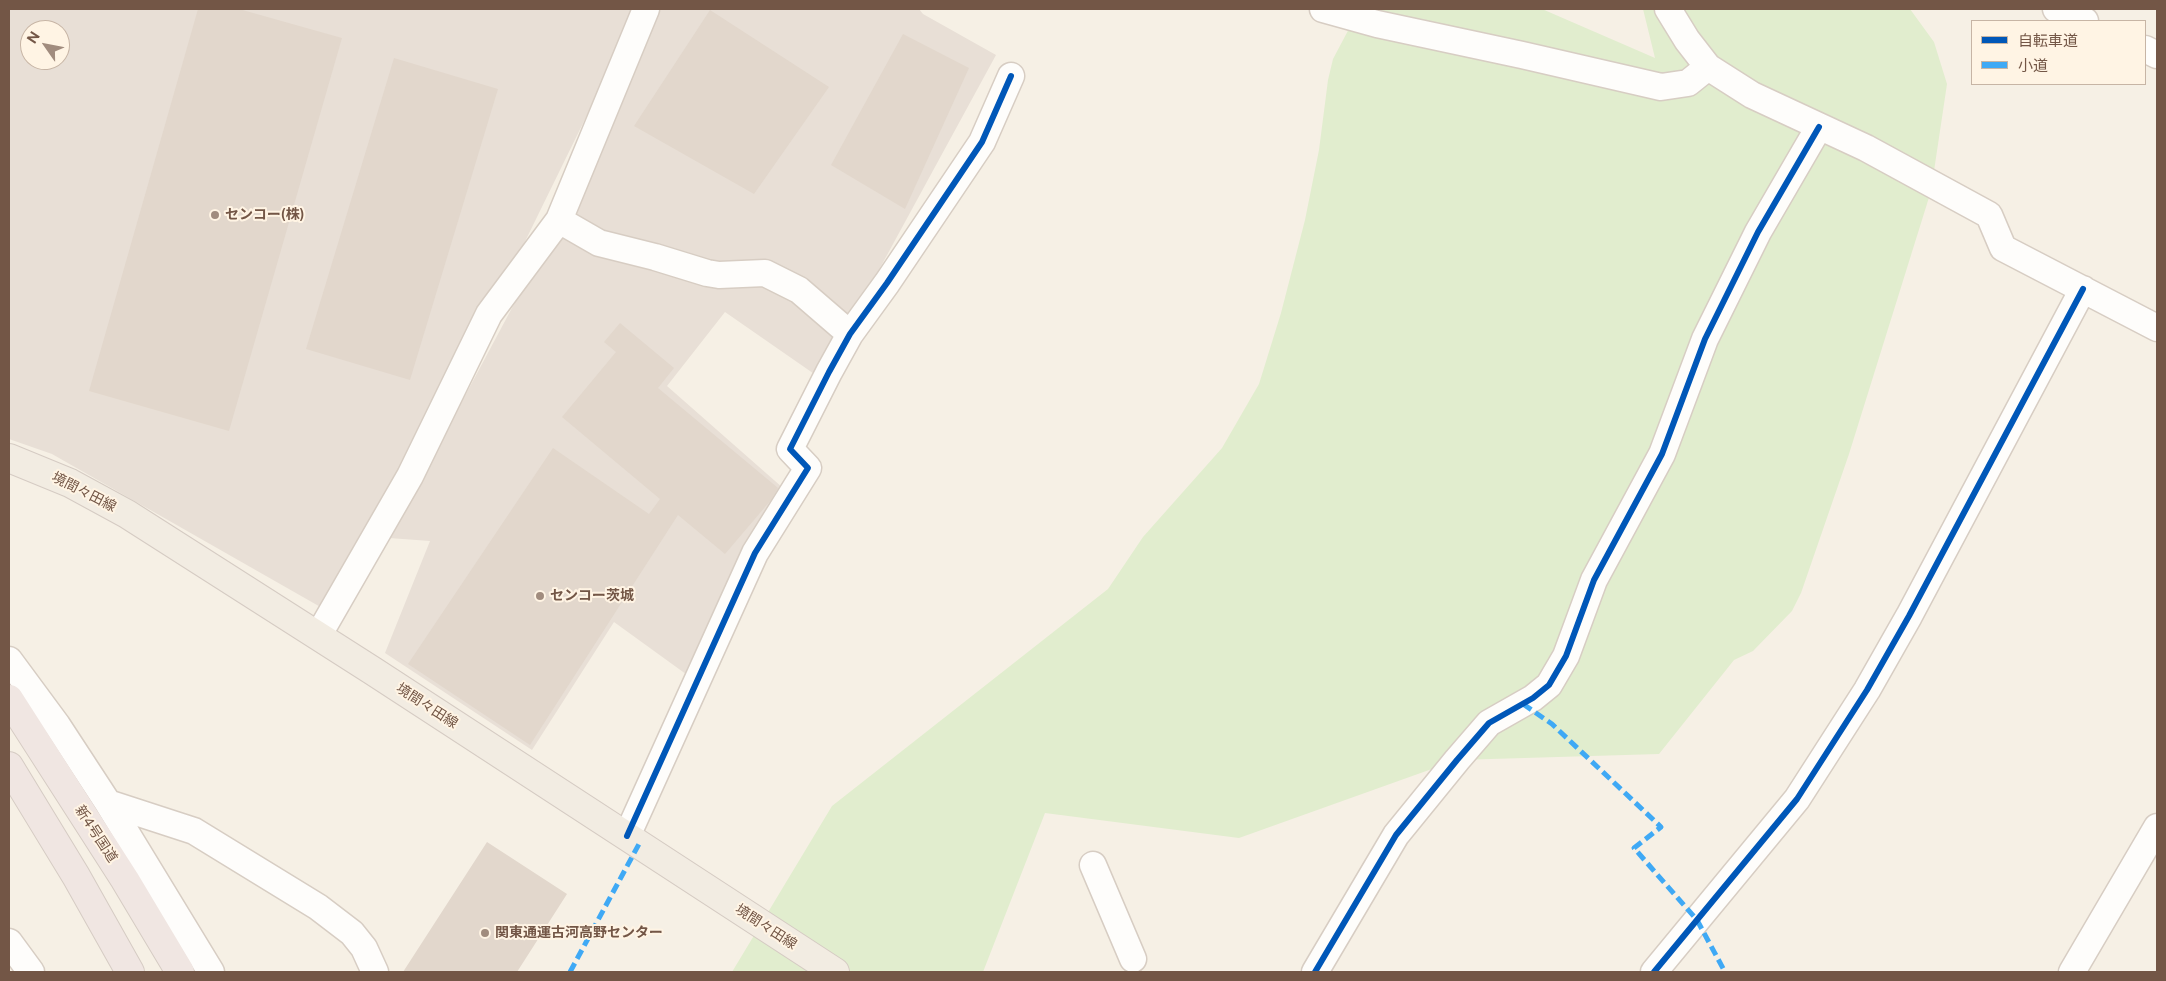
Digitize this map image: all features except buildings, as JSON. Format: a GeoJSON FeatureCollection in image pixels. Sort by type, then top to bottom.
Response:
{"type":"FeatureCollection","features":[{"type":"Feature","properties":{"kind":"highway","name":"新4号国道"},"geometry":{"type":"LineString","coordinates":[[9,699],[125,880],[180,972]]}},
{"type":"Feature","properties":{"kind":"highway"},"geometry":{"type":"LineString","coordinates":[[9,766],[76,876],[130,972]]}},
{"type":"Feature","properties":{"kind":"main road","name":"境間々田線"},"geometry":{"type":"LineString","coordinates":[[9,458],[70,483],[127,514],[836,972]]}},
{"type":"Feature","properties":{"kind":"street"},"geometry":{"type":"LineString","coordinates":[[318,636],[410,476],[489,314],[559,220],[646,9]]}},
{"type":"Feature","properties":{"kind":"street"},"geometry":{"type":"LineString","coordinates":[[1323,9],[1377,24],[1522,54],[1661,87],[1688,83],[1708,66]]}},
{"type":"Feature","properties":{"kind":"street"},"geometry":{"type":"LineString","coordinates":[[1668,9],[1687,40],[1708,66],[1752,95],[1866,148],[1989,215],[2003,248],[2157,328]]}},
{"type":"Feature","properties":{"kind":"street"},"geometry":{"type":"LineString","coordinates":[[2056,9],[2082,20]]}},
{"type":"Feature","properties":{"kind":"street"},"geometry":{"type":"LineString","coordinates":[[627,836],[755,553],[808,468],[790,449],[850,334],[887,283],[982,142],[1011,76]]}},
{"type":"Feature","properties":{"kind":"street"},"geometry":{"type":"LineString","coordinates":[[1314,972],[1396,835],[1457,760],[1489,723],[1533,698],[1549,685],[1566,656],[1594,580],[1662,454],[1705,339],[1758,232],[1819,127]]}},
{"type":"Feature","properties":{"kind":"street"},"geometry":{"type":"LineString","coordinates":[[559,220],[599,243],[707,273],[719,275],[765,273],[799,290],[850,334]]}},
{"type":"Feature","properties":{"kind":"street"},"geometry":{"type":"LineString","coordinates":[[1654,972],[1797,799],[1861,698],[1909,616],[2083,290]]}},
{"type":"Feature","properties":{"kind":"street"},"geometry":{"type":"LineString","coordinates":[[9,660],[57,725],[108,803],[211,972]]}},
{"type":"Feature","properties":{"kind":"street"},"geometry":{"type":"LineString","coordinates":[[108,803],[194,831],[318,907],[352,933],[364,948],[375,972]]}},
{"type":"Feature","properties":{"kind":"street"},"geometry":{"type":"LineString","coordinates":[[2072,972],[2157,827]]}},
{"type":"Feature","properties":{"kind":"street"},"geometry":{"type":"LineString","coordinates":[[1093,865],[1131,968]]}},
{"type":"Feature","properties":{"kind":"street"},"geometry":{"type":"LineString","coordinates":[[9,942],[31,972]]}},
{"type":"Feature","properties":{"kind":"shaded area"},"geometry":{"type":"Polygon","coordinates":[[[9,9],[639,9],[410,476],[331,613],[52,454],[9,439],[9,9]]]}},
{"type":"Feature","properties":{"kind":"shaded area"},"geometry":{"type":"Polygon","coordinates":[[[644,9],[919,9],[923,14],[996,55],[820,378],[725,312],[667,386],[783,488],[690,677],[614,622],[532,750],[385,653],[430,541],[389,538],[559,220],[644,9]]]}},
{"type":"Feature","properties":{"kind":"green space"},"geometry":{"type":"Polygon","coordinates":[[[1365,9],[1542,9],[1655,58],[1643,9],[1910,9],[1934,42],[1947,84],[1931,191],[1849,454],[1801,593],[1792,611],[1753,651],[1734,660],[1659,754],[1457,760],[1239,838],[1045,813],[983,972],[732,972],[832,806],[1108,589],[1143,537],[1222,448],[1259,384],[1281,313],[1305,220],[1319,150],[1328,80],[1333,59],[1351,25],[1365,9]]]}},
{"type":"Feature","properties":{"kind":"marked path"},"geometry":{"type":"LineString","coordinates":[[1523,704],[1552,724],[1661,827],[1634,848],[1697,920],[1725,972]]}},
{"type":"Feature","properties":{"kind":"marked path"},"geometry":{"type":"LineString","coordinates":[[570,972],[639,844]]}},
{"type":"Feature","properties":{"kind":"cycle path"},"geometry":{"type":"LineString","coordinates":[[627,836],[755,553],[808,468],[790,449],[850,334],[887,283],[982,142],[1011,76]]}},
{"type":"Feature","properties":{"kind":"cycle path"},"geometry":{"type":"LineString","coordinates":[[1315,972],[1396,835],[1457,760],[1489,723],[1533,698],[1549,685],[1566,656],[1594,580],[1662,454],[1705,339],[1758,232],[1819,127]]}},
{"type":"Feature","properties":{"kind":"cycle path"},"geometry":{"type":"LineString","coordinates":[[1654,972],[1797,799],[1867,690],[1909,616],[2083,289]]}},
{"type":"Feature","properties":{"kind":"place","name":"センコー(株)"},"geometry":{"type":"Point","coordinates":[215,215]}},
{"type":"Feature","properties":{"kind":"place","name":"センコー茨城"},"geometry":{"type":"Point","coordinates":[540,596]}},
{"type":"Feature","properties":{"kind":"place","name":"関東通運古河高野センター"},"geometry":{"type":"Point","coordinates":[485,933]}}]}
